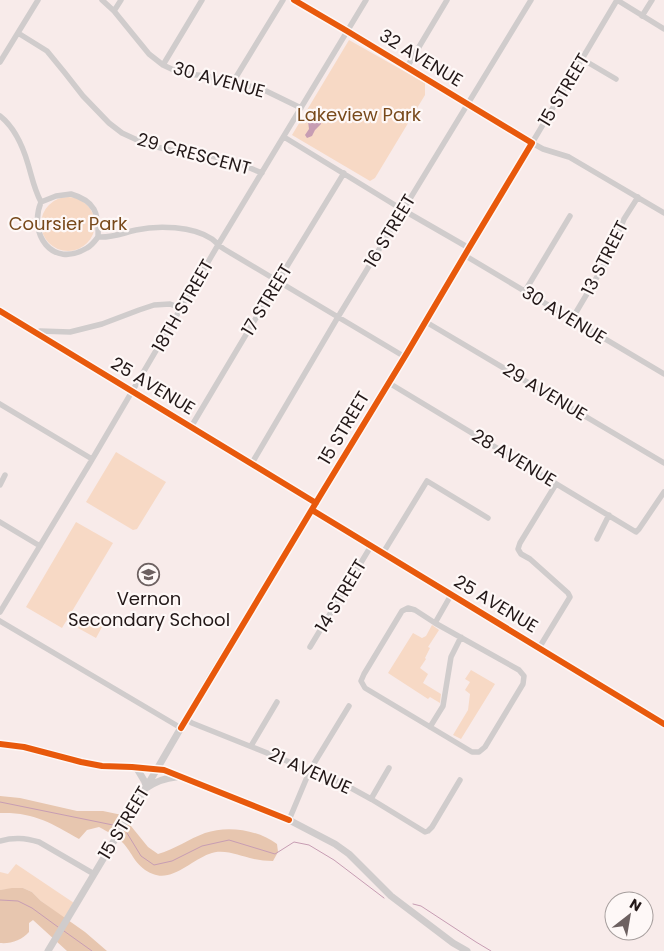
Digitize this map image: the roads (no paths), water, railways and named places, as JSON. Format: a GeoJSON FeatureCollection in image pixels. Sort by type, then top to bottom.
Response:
{"type":"FeatureCollection","features":[{"type":"Feature","properties":{"kind":"street"},"geometry":{"type":"LineString","coordinates":[[0,62],[38,0]]}},
{"type":"Feature","properties":{"kind":"street","name":"30 AVENUE"},"geometry":{"type":"LineString","coordinates":[[102,0],[114,11],[149,54],[163,65],[180,73],[206,76],[262,89],[301,108]]}},
{"type":"Feature","properties":{"kind":"street"},"geometry":{"type":"LineString","coordinates":[[114,11],[121,0]]}},
{"type":"Feature","properties":{"kind":"street"},"geometry":{"type":"LineString","coordinates":[[163,65],[202,0]]}},
{"type":"Feature","properties":{"kind":"street"},"geometry":{"type":"LineString","coordinates":[[233,82],[283,0]]}},
{"type":"Feature","properties":{"kind":"street","name":"32 AVENUE"},"geometry":{"type":"LineString","coordinates":[[294,0],[532,143],[543,149],[569,157],[664,213]]}},
{"type":"Feature","properties":{"kind":"street","name":"18TH STREET"},"geometry":{"type":"LineString","coordinates":[[0,612],[366,0]]}},
{"type":"Feature","properties":{"kind":"street"},"geometry":{"type":"LineString","coordinates":[[407,67],[447,0]]}},
{"type":"Feature","properties":{"kind":"street","name":"16 STREET"},"geometry":{"type":"LineString","coordinates":[[252,464],[338,317],[531,0]]}},
{"type":"Feature","properties":{"kind":"street"},"geometry":{"type":"LineString","coordinates":[[617,0],[664,29]]}},
{"type":"Feature","properties":{"kind":"street","name":"15 STREET"},"geometry":{"type":"LineString","coordinates":[[48,951],[617,0]]}},
{"type":"Feature","properties":{"kind":"street"},"geometry":{"type":"LineString","coordinates":[[642,16],[652,0]]}},
{"type":"Feature","properties":{"kind":"street","name":"29 CRESCENT"},"geometry":{"type":"LineString","coordinates":[[18,33],[47,52],[84,96],[109,123],[122,133],[148,144],[170,150],[208,155],[238,163],[262,173]]}},
{"type":"Feature","properties":{"kind":"street"},"geometry":{"type":"LineString","coordinates":[[582,59],[616,79]]}},
{"type":"Feature","properties":{"kind":"street"},"geometry":{"type":"LineString","coordinates":[[0,116],[6,120],[14,132],[28,164],[41,202],[38,211],[39,234],[44,244],[51,250],[62,254],[74,253],[88,248],[98,237],[99,224],[96,212],[90,203],[82,197],[71,194],[56,196],[41,202]]}},
{"type":"Feature","properties":{"kind":"street"},"geometry":{"type":"LineString","coordinates":[[284,136],[468,248]]}},
{"type":"Feature","properties":{"kind":"street","name":"17 STREET"},"geometry":{"type":"LineString","coordinates":[[192,428],[344,173]]}},
{"type":"Feature","properties":{"kind":"street","name":"13 STREET"},"geometry":{"type":"LineString","coordinates":[[572,320],[610,255],[624,220],[638,197]]}},
{"type":"Feature","properties":{"kind":"street"},"geometry":{"type":"LineString","coordinates":[[525,291],[570,216]]}},
{"type":"Feature","properties":{"kind":"street"},"geometry":{"type":"LineString","coordinates":[[98,237],[108,238],[156,227],[195,231],[213,240],[218,245],[405,357]]}},
{"type":"Feature","properties":{"kind":"street","name":"30 AVENUE"},"geometry":{"type":"LineString","coordinates":[[464,255],[664,374]]}},
{"type":"Feature","properties":{"kind":"street"},"geometry":{"type":"LineString","coordinates":[[37,333],[40,331],[70,332],[87,328],[154,305],[170,304],[181,308]]}},
{"type":"Feature","properties":{"kind":"street","name":"25 AVENUE"},"geometry":{"type":"LineString","coordinates":[[0,311],[252,464],[371,546],[664,724]]}},
{"type":"Feature","properties":{"kind":"street","name":"29 AVENUE"},"geometry":{"type":"LineString","coordinates":[[426,322],[664,463]]}},
{"type":"Feature","properties":{"kind":"street","name":"28 AVENUE"},"geometry":{"type":"LineString","coordinates":[[389,383],[636,532],[664,492]]}},
{"type":"Feature","properties":{"kind":"street"},"geometry":{"type":"LineString","coordinates":[[0,404],[92,459]]}},
{"type":"Feature","properties":{"kind":"street"},"geometry":{"type":"LineString","coordinates":[[0,485],[5,475]]}},
{"type":"Feature","properties":{"kind":"street","name":"14 STREET"},"geometry":{"type":"LineString","coordinates":[[383,553],[427,482],[488,518]]}},
{"type":"Feature","properties":{"kind":"street"},"geometry":{"type":"LineString","coordinates":[[539,648],[570,597],[568,593],[530,559],[520,554],[518,549],[556,484]]}},
{"type":"Feature","properties":{"kind":"street"},"geometry":{"type":"LineString","coordinates":[[597,539],[609,515]]}},
{"type":"Feature","properties":{"kind":"street"},"geometry":{"type":"LineString","coordinates":[[0,522],[40,546]]}},
{"type":"Feature","properties":{"kind":"street","name":"14 STREET"},"geometry":{"type":"LineString","coordinates":[[310,647],[371,546]]}},
{"type":"Feature","properties":{"kind":"street","name":"25 AVENUE"},"geometry":{"type":"LineString","coordinates":[[435,623],[451,595]]}},
{"type":"Feature","properties":{"kind":"street"},"geometry":{"type":"LineString","coordinates":[[408,608],[415,610],[435,623],[519,670],[524,676],[523,684],[485,747],[480,752],[472,752],[430,727],[365,688],[361,681],[402,611],[408,608]]}},
{"type":"Feature","properties":{"kind":"street"},"geometry":{"type":"LineString","coordinates":[[0,621],[181,728]]}},
{"type":"Feature","properties":{"kind":"street"},"geometry":{"type":"LineString","coordinates":[[430,727],[443,706],[451,657],[461,637]]}},
{"type":"Feature","properties":{"kind":"street"},"geometry":{"type":"LineString","coordinates":[[251,746],[278,702]]}},
{"type":"Feature","properties":{"kind":"street"},"geometry":{"type":"LineString","coordinates":[[289,820],[310,770],[349,706]]}},
{"type":"Feature","properties":{"kind":"street","name":"21 AVENUE"},"geometry":{"type":"LineString","coordinates":[[186,719],[342,784],[371,799],[425,832],[428,831],[460,780]]}},
{"type":"Feature","properties":{"kind":"street"},"geometry":{"type":"LineString","coordinates":[[0,744],[95,765],[164,770],[289,820],[335,844],[349,854],[390,896],[467,951]]}},
{"type":"Feature","properties":{"kind":"street"},"geometry":{"type":"LineString","coordinates":[[136,767],[145,782],[146,788],[154,782],[180,776]]}},
{"type":"Feature","properties":{"kind":"street"},"geometry":{"type":"LineString","coordinates":[[371,799],[390,768]]}},
{"type":"Feature","properties":{"kind":"street"},"geometry":{"type":"LineString","coordinates":[[0,841],[18,838],[39,842],[94,874]]}},
{"type":"Feature","properties":{"kind":"waterway"},"geometry":{"type":"LineString","coordinates":[[0,802],[113,825]]}},
{"type":"Feature","properties":{"kind":"waterway"},"geometry":{"type":"LineString","coordinates":[[127,833],[141,856],[154,865],[172,861],[202,846],[229,840],[275,854],[294,842],[309,845],[334,860],[384,898]]}},
{"type":"Feature","properties":{"kind":"waterway"},"geometry":{"type":"LineString","coordinates":[[0,900],[18,901],[32,908],[58,927]]}},
{"type":"Feature","properties":{"kind":"waterway"},"geometry":{"type":"LineString","coordinates":[[413,904],[421,906],[491,951]]}},
{"type":"Feature","properties":{"kind":"waterway"},"geometry":{"type":"LineString","coordinates":[[64,931],[92,951]]}},
{"type":"Feature","properties":{"kind":"place","name":"Vernon Secondary School"},"geometry":{"type":"Point","coordinates":[149,574]}},
{"type":"Feature","properties":{"kind":"park label","name":"Lakeview Park"},"geometry":{"type":"Point","coordinates":[359,115]}},
{"type":"Feature","properties":{"kind":"park label","name":"Coursier Park"},"geometry":{"type":"Point","coordinates":[68,224]}}]}
